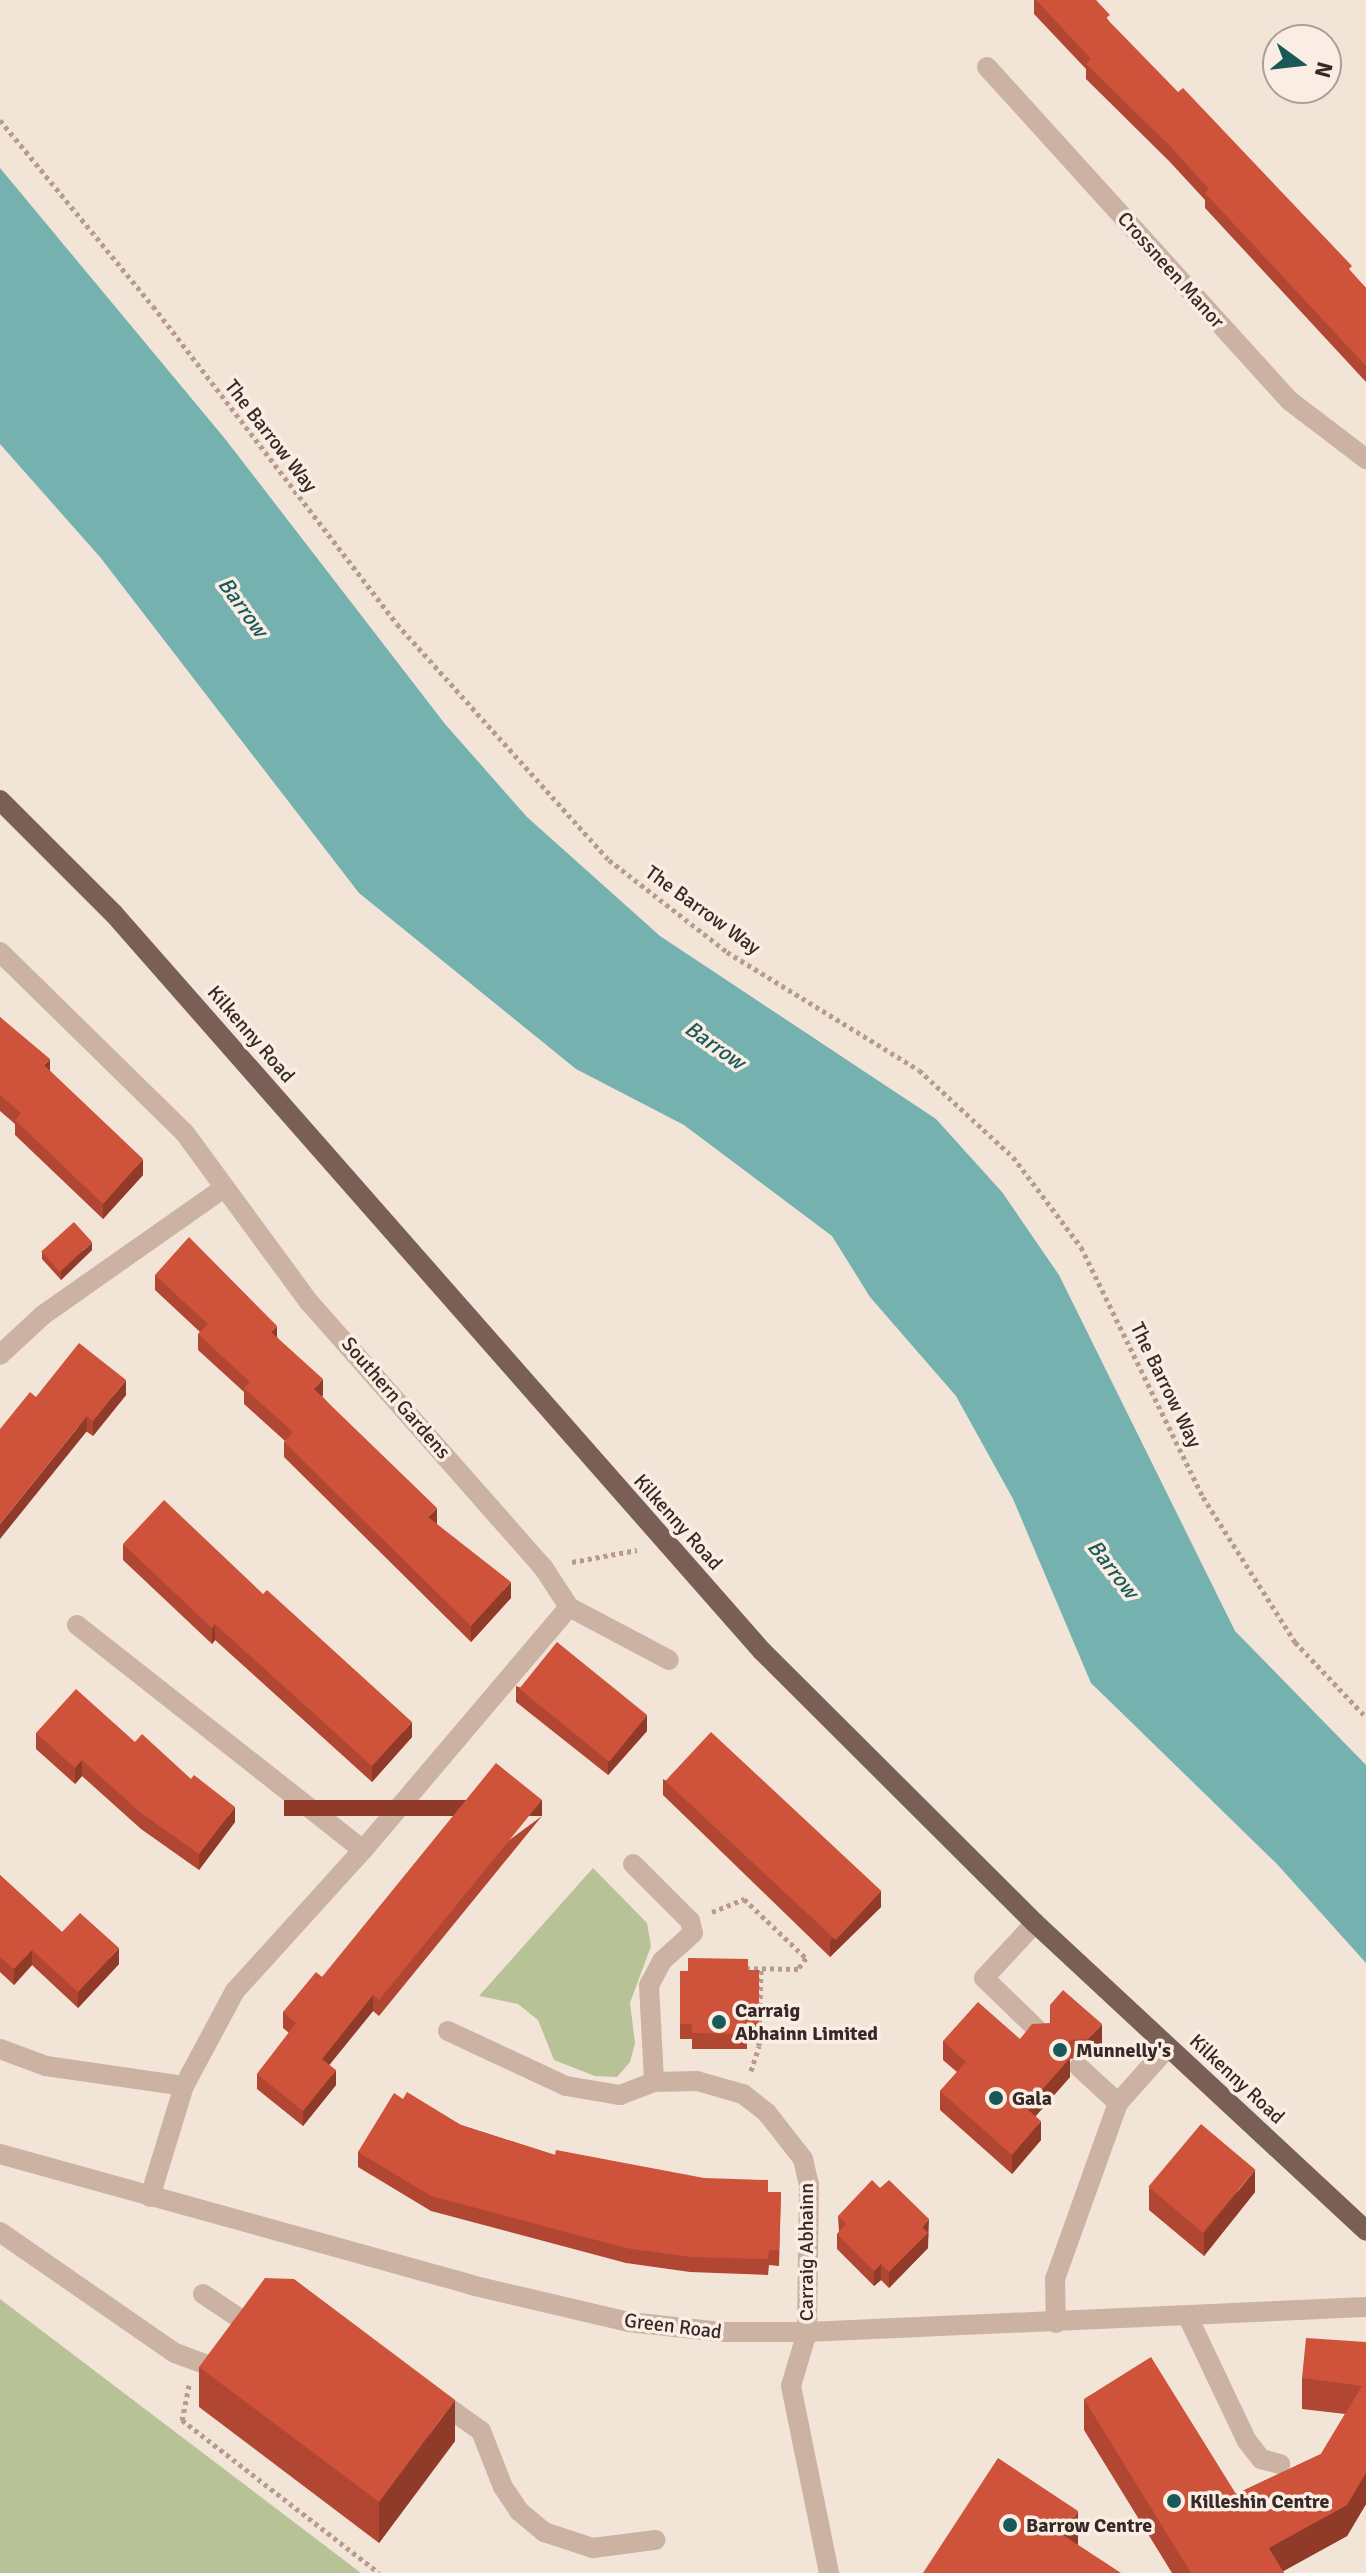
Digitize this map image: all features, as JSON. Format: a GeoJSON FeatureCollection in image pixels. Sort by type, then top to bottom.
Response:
{"type":"FeatureCollection","features":[{"type":"Feature","properties":{"kind":"main road","name":"Kilkenny Road"},"geometry":{"type":"LineString","coordinates":[[0,800],[114,914],[762,1651],[1035,1923],[1366,2231]]}},
{"type":"Feature","properties":{"kind":"street","name":"Crossneen Manor"},"geometry":{"type":"LineString","coordinates":[[987,67],[1290,401],[1366,459]]}},
{"type":"Feature","properties":{"kind":"street","name":"Southern Gardens"},"geometry":{"type":"LineString","coordinates":[[0,952],[184,1132],[222,1189],[309,1302],[543,1567],[569,1607],[669,1660]]}},
{"type":"Feature","properties":{"kind":"street"},"geometry":{"type":"LineString","coordinates":[[3,1344],[222,1189]]}},
{"type":"Feature","properties":{"kind":"street"},"geometry":{"type":"LineString","coordinates":[[150,2197],[184,2086],[235,1991],[363,1850],[569,1607]]}},
{"type":"Feature","properties":{"kind":"street"},"geometry":{"type":"LineString","coordinates":[[77,1625],[363,1850]]}},
{"type":"Feature","properties":{"kind":"street"},"geometry":{"type":"LineString","coordinates":[[633,1864],[690,1921],[693,1933],[662,1961],[649,1985],[654,2082]]}},
{"type":"Feature","properties":{"kind":"street"},"geometry":{"type":"LineString","coordinates":[[1035,1923],[984,1978],[1041,2033]]}},
{"type":"Feature","properties":{"kind":"street","name":"Carraig Abhainn"},"geometry":{"type":"LineString","coordinates":[[448,2031],[566,2086],[620,2095],[654,2082],[697,2081],[743,2094],[767,2113],[803,2159],[809,2184],[807,2332],[791,2386],[829,2573]]}},
{"type":"Feature","properties":{"kind":"street"},"geometry":{"type":"LineString","coordinates":[[1056,2323],[1055,2279],[1118,2103],[1167,2048]]}},
{"type":"Feature","properties":{"kind":"street"},"geometry":{"type":"LineString","coordinates":[[0,2049],[46,2066],[184,2086]]}},
{"type":"Feature","properties":{"kind":"street"},"geometry":{"type":"LineString","coordinates":[[1079,2067],[1118,2103]]}},
{"type":"Feature","properties":{"kind":"street","name":"Green Road"},"geometry":{"type":"LineString","coordinates":[[0,2154],[150,2197],[629,2322],[721,2332],[807,2332],[1366,2307]]}},
{"type":"Feature","properties":{"kind":"street"},"geometry":{"type":"LineString","coordinates":[[0,2232],[175,2353],[213,2367],[245,2322],[261,2306]]}},
{"type":"Feature","properties":{"kind":"street"},"geometry":{"type":"LineString","coordinates":[[203,2294],[245,2322]]}},
{"type":"Feature","properties":{"kind":"street"},"geometry":{"type":"LineString","coordinates":[[1188,2317],[1247,2441],[1261,2459],[1280,2464]]}},
{"type":"Feature","properties":{"kind":"street"},"geometry":{"type":"LineString","coordinates":[[419,2387],[481,2431],[503,2487],[519,2511],[544,2532],[593,2548],[655,2540]]}},
{"type":"Feature","properties":{"kind":"path","name":"The Barrow Way"},"geometry":{"type":"LineString","coordinates":[[0,120],[153,306],[397,624],[609,860],[727,952],[919,1070],[1013,1157],[1081,1247],[1203,1497],[1295,1642],[1366,1717]]}},
{"type":"Feature","properties":{"kind":"path"},"geometry":{"type":"LineString","coordinates":[[543,1567],[667,1545]]}},
{"type":"Feature","properties":{"kind":"path"},"geometry":{"type":"LineString","coordinates":[[690,1921],[744,1899],[806,1958],[798,1969],[733,1968]]}},
{"type":"Feature","properties":{"kind":"path"},"geometry":{"type":"LineString","coordinates":[[743,2094],[759,2046],[761,1968]]}},
{"type":"Feature","properties":{"kind":"path"},"geometry":{"type":"LineString","coordinates":[[195,2360],[182,2420],[379,2573]]}},
{"type":"Feature","properties":{"kind":"green space"},"geometry":{"type":"Polygon","coordinates":[[[593,1868],[647,1923],[651,1946],[630,2003],[635,2043],[630,2062],[617,2077],[595,2076],[554,2060],[538,2020],[518,2004],[479,1996],[593,1868]]]}},
{"type":"Feature","properties":{"kind":"green space"},"geometry":{"type":"Polygon","coordinates":[[[0,2299],[361,2573],[0,2573],[0,2299]]]}},
{"type":"Feature","properties":{"kind":"water","name":"Barrow"},"geometry":{"type":"Polygon","coordinates":[[[0,168],[226,440],[445,724],[527,817],[660,936],[936,1119],[1002,1192],[1059,1275],[1235,1631],[1366,1765],[1366,1963],[1277,1864],[1091,1683],[1013,1499],[956,1396],[870,1297],[832,1236],[684,1125],[576,1069],[359,893],[100,557],[0,444],[0,168]]]}},
{"type":"Feature","properties":{"kind":"building"},"geometry":{"type":"Polygon","coordinates":[[[1036,0],[1096,0],[1110,15],[1106,18],[1178,92],[1183,88],[1352,266],[1349,269],[1366,288],[1366,366],[1205,193],[1209,189],[1170,146],[1086,64],[1091,59],[1036,0]]]}},
{"type":"Feature","properties":{"kind":"building"},"geometry":{"type":"Polygon","coordinates":[[[0,1017],[50,1059],[44,1065],[143,1159],[103,1204],[15,1120],[21,1113],[0,1095],[0,1017]]]}},
{"type":"Feature","properties":{"kind":"building"},"geometry":{"type":"Polygon","coordinates":[[[74,1222],[92,1242],[59,1272],[41,1251],[74,1222]]]}},
{"type":"Feature","properties":{"kind":"building"},"geometry":{"type":"Polygon","coordinates":[[[189,1237],[277,1326],[271,1332],[323,1379],[314,1389],[437,1508],[428,1517],[511,1582],[471,1626],[284,1442],[293,1432],[244,1388],[250,1382],[198,1334],[208,1324],[155,1275],[189,1237]]]}},
{"type":"Feature","properties":{"kind":"building"},"geometry":{"type":"Polygon","coordinates":[[[79,1343],[126,1380],[93,1421],[87,1416],[0,1524],[0,1429],[30,1392],[36,1397],[79,1343]]]}},
{"type":"Feature","properties":{"kind":"building"},"geometry":{"type":"Polygon","coordinates":[[[164,1500],[263,1594],[267,1590],[412,1722],[372,1766],[215,1624],[212,1628],[123,1544],[164,1500]]]}},
{"type":"Feature","properties":{"kind":"building"},"geometry":{"type":"Polygon","coordinates":[[[557,1642],[647,1715],[609,1762],[519,1689],[557,1642]]]}},
{"type":"Feature","properties":{"kind":"building"},"geometry":{"type":"Polygon","coordinates":[[[76,1689],[135,1742],[142,1734],[191,1779],[194,1775],[235,1807],[199,1854],[141,1813],[82,1760],[75,1768],[36,1733],[76,1689]]]}},
{"type":"Feature","properties":{"kind":"building"},"geometry":{"type":"Polygon","coordinates":[[[711,1732],[881,1891],[836,1940],[665,1781],[711,1732]]]}},
{"type":"Feature","properties":{"kind":"building"},"geometry":{"type":"Polygon","coordinates":[[[496,1763],[542,1800],[379,2000],[373,1995],[322,2059],[336,2070],[303,2111],[257,2074],[296,2023],[283,2012],[316,1972],[322,1977],[496,1763]]]}},
{"type":"Feature","properties":{"kind":"building"},"geometry":{"type":"Polygon","coordinates":[[[0,1875],[62,1932],[80,1913],[119,1948],[78,1992],[32,1950],[14,1969],[0,1957],[0,1875]]]}},
{"type":"Feature","properties":{"kind":"building"},"geometry":{"type":"Polygon","coordinates":[[[688,1958],[748,1959],[748,1970],[759,1970],[759,2023],[747,2023],[747,2034],[692,2033],[692,2024],[680,2024],[680,1971],[688,1971],[688,1958]]]}},
{"type":"Feature","properties":{"kind":"building"},"geometry":{"type":"Polygon","coordinates":[[[1063,1990],[1102,2024],[1088,2039],[1069,2040],[1070,2058],[1026,2108],[1041,2121],[1012,2155],[940,2091],[966,2062],[943,2041],[978,2002],[1020,2039],[1032,2024],[1051,2023],[1050,2005],[1063,1990]]]}},
{"type":"Feature","properties":{"kind":"building"},"geometry":{"type":"Polygon","coordinates":[[[407,2092],[461,2125],[555,2155],[556,2150],[704,2178],[768,2180],[768,2192],[781,2192],[779,2250],[769,2250],[768,2259],[690,2257],[626,2248],[431,2196],[358,2152],[394,2093],[403,2099],[407,2092]]]}},
{"type":"Feature","properties":{"kind":"building"},"geometry":{"type":"Polygon","coordinates":[[[1201,2124],[1255,2170],[1203,2232],[1148,2187],[1201,2124]]]}},
{"type":"Feature","properties":{"kind":"building"},"geometry":{"type":"Polygon","coordinates":[[[872,2180],[880,2188],[889,2180],[929,2219],[922,2227],[928,2233],[889,2272],[881,2264],[874,2271],[837,2234],[846,2224],[838,2216],[872,2180]]]}},
{"type":"Feature","properties":{"kind":"building"},"geometry":{"type":"Polygon","coordinates":[[[265,2278],[294,2279],[455,2400],[379,2502],[199,2367],[265,2278]]]}},
{"type":"Feature","properties":{"kind":"building"},"geometry":{"type":"Polygon","coordinates":[[[1306,2338],[1366,2342],[1366,2473],[1347,2505],[1269,2548],[1284,2573],[1191,2573],[1084,2399],[1151,2357],[1236,2494],[1321,2454],[1362,2386],[1302,2378],[1306,2338]]]}},
{"type":"Feature","properties":{"kind":"building"},"geometry":{"type":"Polygon","coordinates":[[[998,2458],[1078,2511],[1063,2535],[1121,2573],[923,2573],[998,2458]]]}},
{"type":"Feature","properties":{"kind":"place","name":"Carraig Abhainn Limited"},"geometry":{"type":"Point","coordinates":[719,2022]}},
{"type":"Feature","properties":{"kind":"place","name":"Munnelly's"},"geometry":{"type":"Point","coordinates":[1060,2050]}},
{"type":"Feature","properties":{"kind":"place","name":"Gala"},"geometry":{"type":"Point","coordinates":[996,2098]}},
{"type":"Feature","properties":{"kind":"place","name":"Killeshin Centre"},"geometry":{"type":"Point","coordinates":[1174,2501]}},
{"type":"Feature","properties":{"kind":"place","name":"Barrow Centre"},"geometry":{"type":"Point","coordinates":[1010,2525]}}]}
